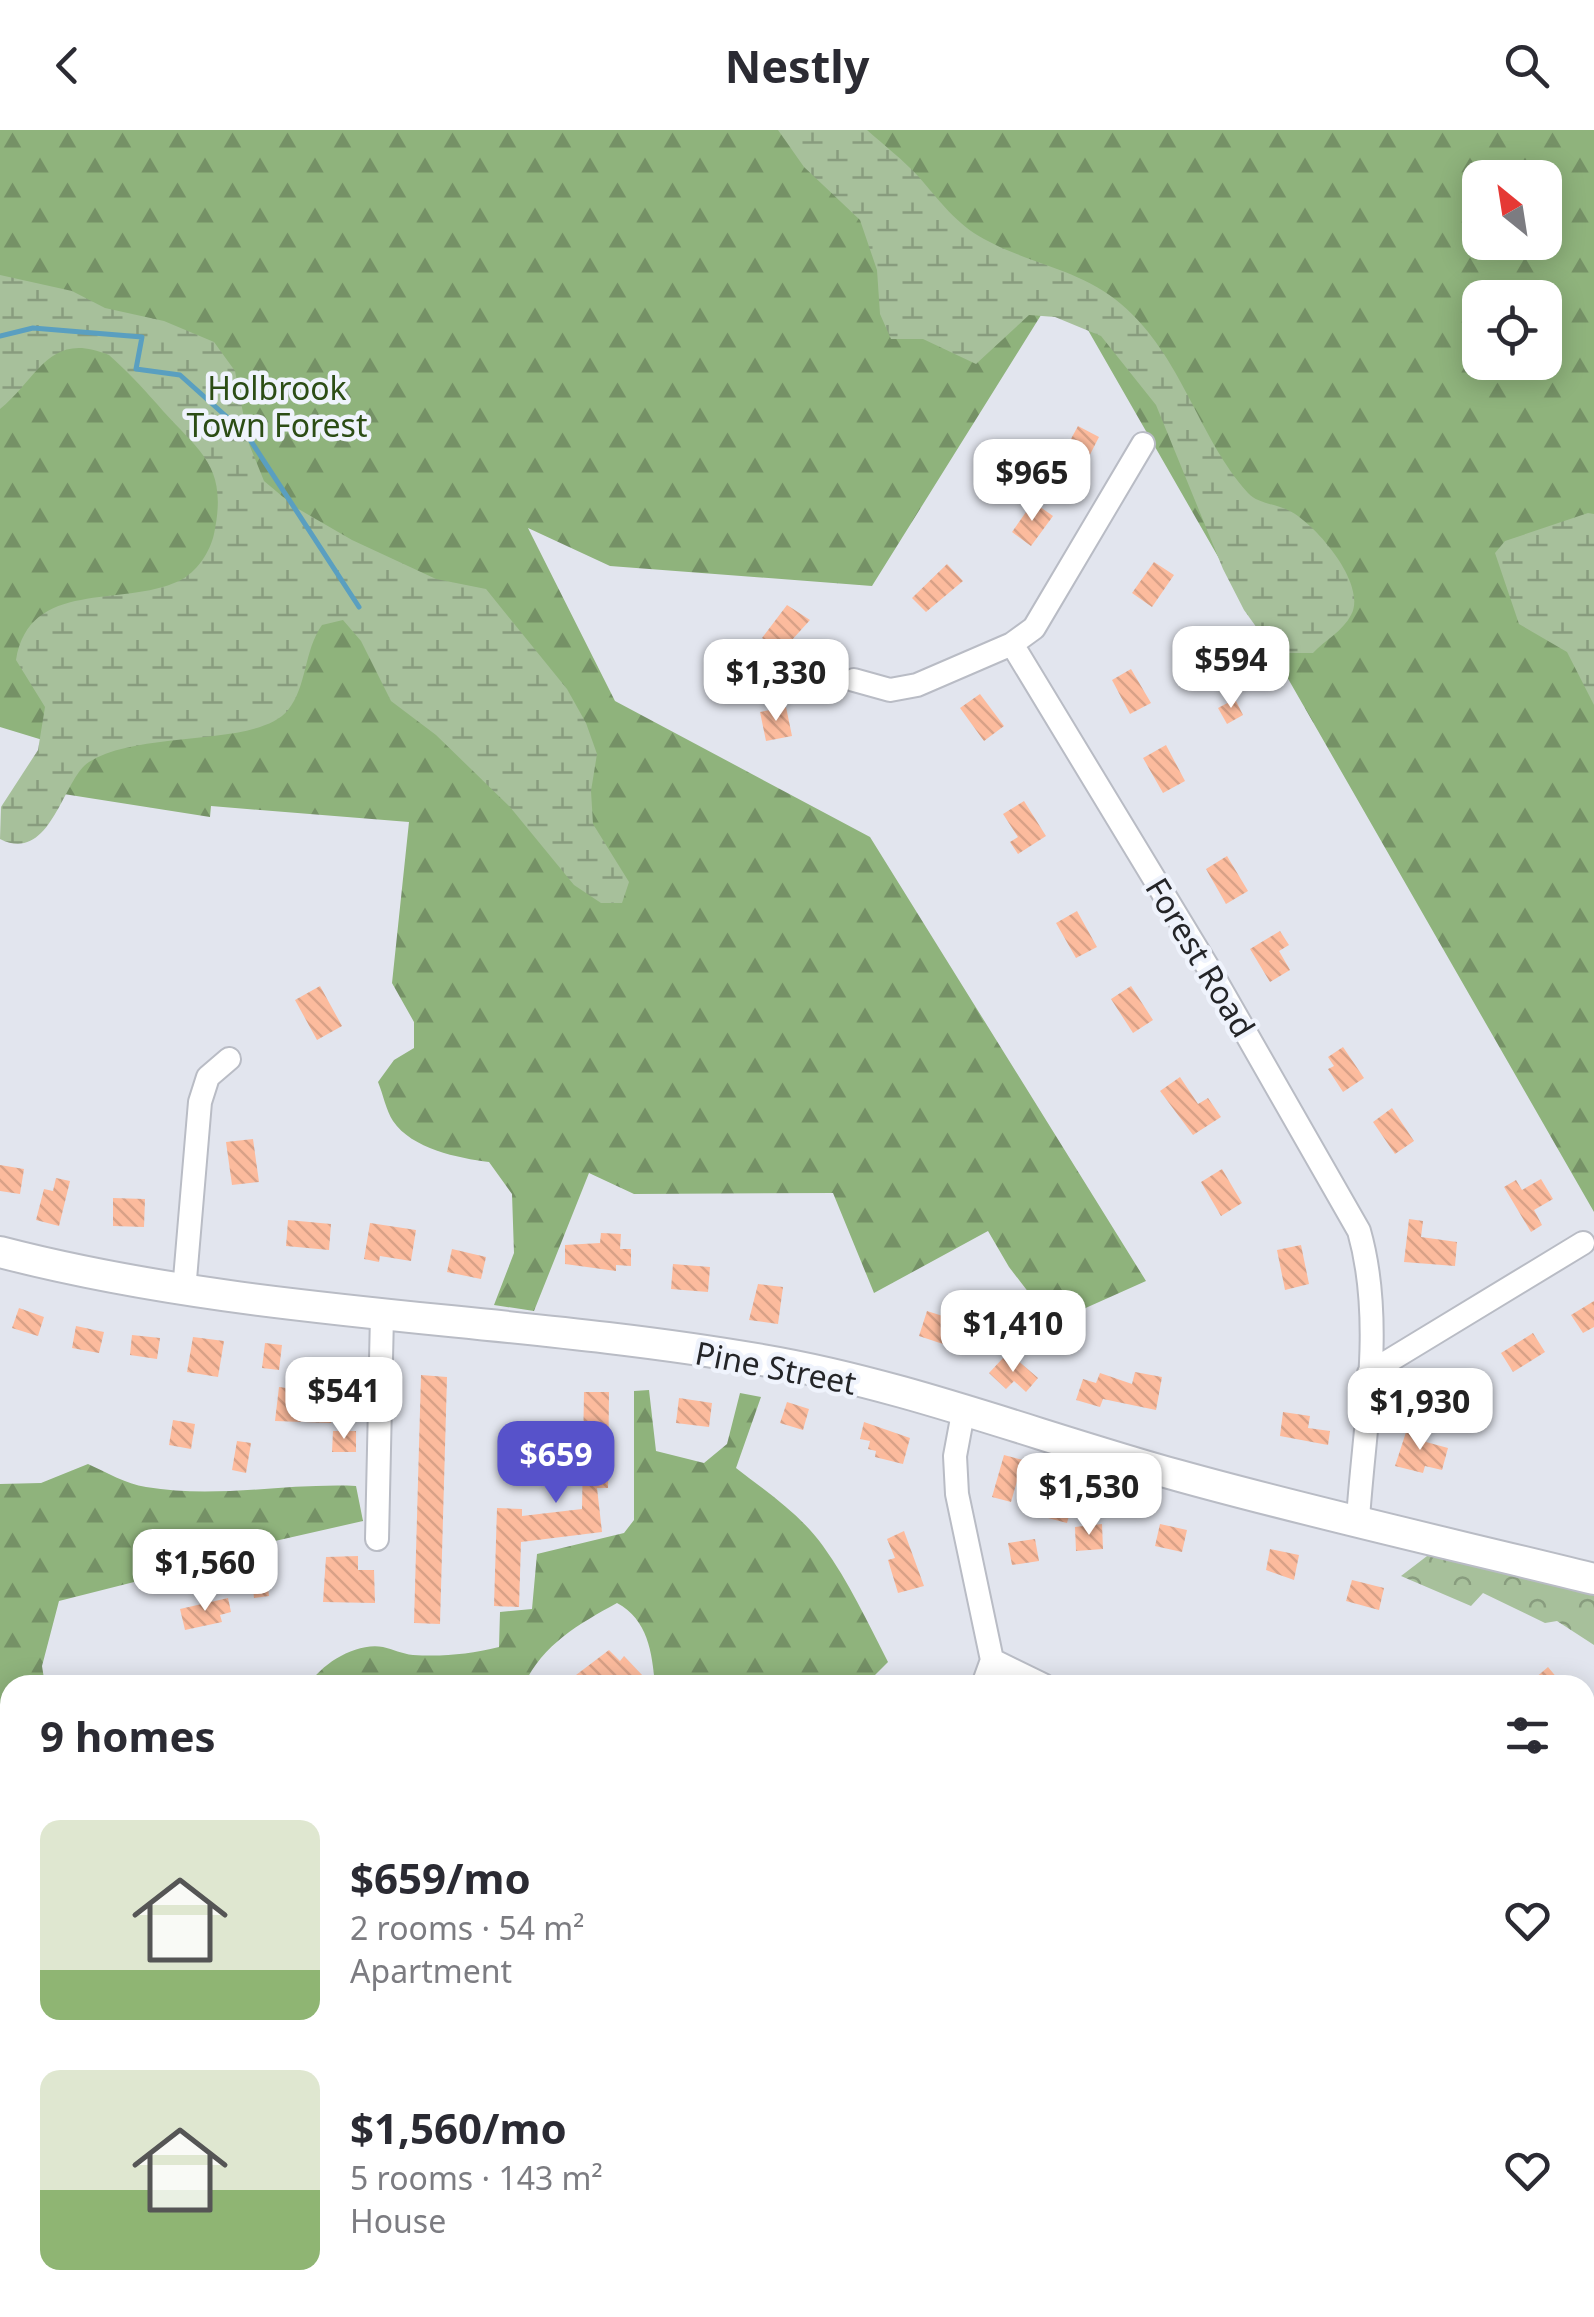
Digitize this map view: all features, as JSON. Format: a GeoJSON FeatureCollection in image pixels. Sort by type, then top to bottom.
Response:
{"type":"FeatureCollection","features":[{"type":"Feature","properties":{"kind":"main road","name":"Pine Street"},"geometry":{"type":"LineString","coordinates":[[0,1252],[83,1274],[184,1291],[761,1359],[1184,1477],[1594,1579]]}},
{"type":"Feature","properties":{"kind":"street"},"geometry":{"type":"LineString","coordinates":[[854,680],[890,690],[916,685],[1012,644],[1034,628],[1143,444]]}},
{"type":"Feature","properties":{"kind":"street","name":"Forest Road"},"geometry":{"type":"LineString","coordinates":[[1012,644],[1216,979],[1359,1231],[1370,1267],[1369,1373],[1358,1519]]}},
{"type":"Feature","properties":{"kind":"street"},"geometry":{"type":"LineString","coordinates":[[184,1291],[200,1102],[208,1077],[229,1059]]}},
{"type":"Feature","properties":{"kind":"street"},"geometry":{"type":"LineString","coordinates":[[1369,1373],[1583,1243]]}},
{"type":"Feature","properties":{"kind":"street"},"geometry":{"type":"LineString","coordinates":[[378,1539],[382,1315]]}},
{"type":"Feature","properties":{"kind":"street"},"geometry":{"type":"LineString","coordinates":[[963,1413],[956,1483],[992,1660],[987,1675]]}},
{"type":"Feature","properties":{"kind":"street"},"geometry":{"type":"LineString","coordinates":[[992,1660],[1023,1675]]}},
{"type":"Feature","properties":{"kind":"green space","name":"Holbrook Town Forest"},"geometry":{"type":"Polygon","coordinates":[[[0,130],[1594,130],[1594,1212],[1061,283],[872,586],[610,566],[528,528],[615,701],[870,837],[1146,1281],[1052,1323],[1009,1267],[988,1231],[874,1293],[833,1193],[634,1194],[589,1173],[534,1311],[494,1305],[514,1253],[512,1194],[489,1162],[436,1150],[401,1131],[391,1117],[378,1082],[394,1060],[414,1048],[414,1022],[392,983],[409,822],[211,806],[210,817],[51,792],[59,745],[0,727],[0,130]]]}},
{"type":"Feature","properties":{"kind":"green space"},"geometry":{"type":"Polygon","coordinates":[[[778,130],[867,130],[974,233],[1089,283],[1121,304],[1160,348],[1215,447],[1248,493],[1300,518],[1336,556],[1346,572],[1354,602],[1343,626],[1313,653],[1288,653],[1262,635],[1223,569],[1156,405],[1101,336],[1055,317],[1029,315],[976,364],[923,339],[891,339],[880,314],[877,270],[860,220],[804,167],[778,130]]]}},
{"type":"Feature","properties":{"kind":"green space"},"geometry":{"type":"Polygon","coordinates":[[[0,275],[72,291],[105,308],[164,321],[214,342],[235,371],[249,444],[264,481],[295,507],[352,540],[436,579],[486,589],[567,689],[586,723],[597,754],[591,791],[593,824],[629,882],[622,903],[601,903],[574,885],[510,807],[436,735],[391,701],[361,641],[343,620],[322,625],[294,701],[273,722],[251,730],[111,752],[80,771],[54,816],[32,840],[17,844],[0,839],[1,807],[38,750],[45,707],[16,660],[25,634],[39,617],[58,606],[156,589],[186,577],[209,548],[218,510],[217,490],[206,460],[109,355],[72,348],[58,353],[0,409],[0,275]]]}},
{"type":"Feature","properties":{"kind":"green space"},"geometry":{"type":"Polygon","coordinates":[[[1594,514],[1594,705],[1567,652],[1519,624],[1495,553],[1505,541],[1594,514]]]}},
{"type":"Feature","properties":{"kind":"green space"},"geometry":{"type":"Polygon","coordinates":[[[649,1390],[656,1451],[704,1463],[727,1444],[740,1393],[761,1397],[736,1468],[783,1504],[823,1546],[888,1662],[875,1675],[654,1675],[642,1628],[617,1603],[576,1627],[541,1658],[530,1675],[317,1675],[351,1651],[373,1646],[435,1656],[499,1647],[500,1612],[532,1609],[537,1554],[624,1533],[634,1520],[634,1391],[649,1390]]]}},
{"type":"Feature","properties":{"kind":"green space"},"geometry":{"type":"Polygon","coordinates":[[[88,1464],[131,1483],[172,1490],[356,1486],[363,1521],[244,1548],[147,1544],[138,1581],[59,1601],[42,1666],[43,1675],[0,1675],[0,1484],[41,1483],[88,1464]]]}},
{"type":"Feature","properties":{"kind":"green space"},"geometry":{"type":"Polygon","coordinates":[[[1431,1553],[1594,1593],[1594,1645],[1557,1621],[1545,1623],[1483,1593],[1471,1606],[1401,1576],[1431,1553]]]}},
{"type":"Feature","properties":{"kind":"building"},"geometry":{"type":"Polygon","coordinates":[[[1078,426],[1099,437],[1081,472],[1074,468],[1068,480],[1053,472],[1078,426]]]}},
{"type":"Feature","properties":{"kind":"building"},"geometry":{"type":"Polygon","coordinates":[[[1033,502],[1053,516],[1031,546],[1012,532],[1033,502]]]}},
{"type":"Feature","properties":{"kind":"building"},"geometry":{"type":"Polygon","coordinates":[[[1154,562],[1174,575],[1152,607],[1132,593],[1154,562]]]}},
{"type":"Feature","properties":{"kind":"building"},"geometry":{"type":"Polygon","coordinates":[[[947,564],[963,581],[926,612],[912,598],[947,564]]]}},
{"type":"Feature","properties":{"kind":"building"},"geometry":{"type":"Polygon","coordinates":[[[787,605],[810,620],[782,651],[762,638],[787,605]]]}},
{"type":"Feature","properties":{"kind":"building"},"geometry":{"type":"Polygon","coordinates":[[[1131,669],[1151,703],[1130,714],[1112,680],[1131,669]]]}},
{"type":"Feature","properties":{"kind":"building"},"geometry":{"type":"Polygon","coordinates":[[[980,694],[1004,726],[984,741],[960,708],[980,694]]]}},
{"type":"Feature","properties":{"kind":"building"},"geometry":{"type":"Polygon","coordinates":[[[1235,699],[1243,715],[1227,724],[1218,708],[1235,699]]]}},
{"type":"Feature","properties":{"kind":"building"},"geometry":{"type":"Polygon","coordinates":[[[786,707],[792,736],[766,741],[760,712],[786,707]]]}},
{"type":"Feature","properties":{"kind":"building"},"geometry":{"type":"Polygon","coordinates":[[[1166,745],[1185,781],[1163,793],[1143,758],[1166,745]]]}},
{"type":"Feature","properties":{"kind":"building"},"geometry":{"type":"Polygon","coordinates":[[[1024,801],[1046,836],[1018,854],[1010,842],[1018,837],[1003,814],[1024,801]]]}},
{"type":"Feature","properties":{"kind":"building"},"geometry":{"type":"Polygon","coordinates":[[[1227,856],[1248,891],[1226,904],[1206,869],[1227,856]]]}},
{"type":"Feature","properties":{"kind":"building"},"geometry":{"type":"Polygon","coordinates":[[[1077,911],[1097,947],[1076,958],[1056,923],[1077,911]]]}},
{"type":"Feature","properties":{"kind":"building"},"geometry":{"type":"Polygon","coordinates":[[[1280,931],[1289,945],[1279,951],[1290,970],[1270,982],[1250,949],[1280,931]]]}},
{"type":"Feature","properties":{"kind":"building"},"geometry":{"type":"Polygon","coordinates":[[[320,986],[342,1026],[317,1040],[295,1000],[320,986]]]}},
{"type":"Feature","properties":{"kind":"building"},"geometry":{"type":"Polygon","coordinates":[[[1131,986],[1153,1020],[1133,1033],[1111,999],[1131,986]]]}},
{"type":"Feature","properties":{"kind":"building"},"geometry":{"type":"Polygon","coordinates":[[[1343,1047],[1364,1078],[1343,1092],[1328,1069],[1334,1066],[1328,1057],[1343,1047]]]}},
{"type":"Feature","properties":{"kind":"building"},"geometry":{"type":"Polygon","coordinates":[[[1180,1077],[1198,1104],[1208,1098],[1221,1117],[1193,1135],[1160,1091],[1180,1077]]]}},
{"type":"Feature","properties":{"kind":"building"},"geometry":{"type":"Polygon","coordinates":[[[1392,1108],[1414,1141],[1395,1154],[1373,1122],[1392,1108]]]}},
{"type":"Feature","properties":{"kind":"building"},"geometry":{"type":"Polygon","coordinates":[[[253,1139],[259,1182],[232,1185],[226,1142],[253,1139]]]}},
{"type":"Feature","properties":{"kind":"building"},"geometry":{"type":"Polygon","coordinates":[[[0,1165],[24,1169],[20,1194],[0,1191],[0,1165]]]}},
{"type":"Feature","properties":{"kind":"building"},"geometry":{"type":"Polygon","coordinates":[[[1222,1169],[1242,1203],[1221,1216],[1201,1182],[1222,1169]]]}},
{"type":"Feature","properties":{"kind":"building"},"geometry":{"type":"Polygon","coordinates":[[[56,1178],[70,1181],[59,1226],[36,1220],[44,1189],[53,1191],[56,1178]]]}},
{"type":"Feature","properties":{"kind":"building"},"geometry":{"type":"Polygon","coordinates":[[[1541,1179],[1553,1199],[1534,1210],[1542,1225],[1531,1232],[1504,1187],[1516,1180],[1522,1190],[1541,1179]]]}},
{"type":"Feature","properties":{"kind":"building"},"geometry":{"type":"Polygon","coordinates":[[[113,1198],[145,1199],[144,1227],[113,1226],[113,1198]]]}},
{"type":"Feature","properties":{"kind":"building"},"geometry":{"type":"Polygon","coordinates":[[[1409,1219],[1423,1221],[1421,1237],[1457,1242],[1455,1266],[1404,1262],[1409,1219]]]}},
{"type":"Feature","properties":{"kind":"building"},"geometry":{"type":"Polygon","coordinates":[[[288,1220],[331,1224],[329,1250],[286,1246],[288,1220]]]}},
{"type":"Feature","properties":{"kind":"building"},"geometry":{"type":"Polygon","coordinates":[[[370,1223],[416,1230],[411,1261],[380,1256],[379,1262],[364,1259],[370,1223]]]}},
{"type":"Feature","properties":{"kind":"building"},"geometry":{"type":"Polygon","coordinates":[[[601,1233],[621,1234],[620,1249],[631,1249],[631,1266],[616,1265],[616,1271],[565,1264],[565,1245],[600,1243],[601,1233]]]}},
{"type":"Feature","properties":{"kind":"building"},"geometry":{"type":"Polygon","coordinates":[[[1301,1245],[1309,1284],[1285,1290],[1277,1250],[1301,1245]]]}},
{"type":"Feature","properties":{"kind":"building"},"geometry":{"type":"Polygon","coordinates":[[[452,1249],[486,1257],[481,1279],[447,1272],[452,1249]]]}},
{"type":"Feature","properties":{"kind":"building"},"geometry":{"type":"Polygon","coordinates":[[[673,1264],[710,1267],[708,1292],[671,1289],[673,1264]]]}},
{"type":"Feature","properties":{"kind":"building"},"geometry":{"type":"Polygon","coordinates":[[[758,1284],[783,1287],[778,1324],[749,1320],[758,1284]]]}},
{"type":"Feature","properties":{"kind":"building"},"geometry":{"type":"Polygon","coordinates":[[[1594,1301],[1594,1327],[1583,1333],[1571,1315],[1594,1301]]]}},
{"type":"Feature","properties":{"kind":"building"},"geometry":{"type":"Polygon","coordinates":[[[19,1308],[44,1317],[38,1336],[12,1328],[19,1308]]]}},
{"type":"Feature","properties":{"kind":"building"},"geometry":{"type":"Polygon","coordinates":[[[952,1309],[975,1316],[964,1351],[919,1336],[927,1311],[949,1318],[952,1309]]]}},
{"type":"Feature","properties":{"kind":"building"},"geometry":{"type":"Polygon","coordinates":[[[76,1326],[104,1332],[99,1353],[72,1348],[76,1326]]]}},
{"type":"Feature","properties":{"kind":"building"},"geometry":{"type":"Polygon","coordinates":[[[1533,1333],[1545,1352],[1513,1372],[1501,1353],[1533,1333]]]}},
{"type":"Feature","properties":{"kind":"building"},"geometry":{"type":"Polygon","coordinates":[[[132,1335],[160,1338],[157,1359],[130,1355],[132,1335]]]}},
{"type":"Feature","properties":{"kind":"building"},"geometry":{"type":"Polygon","coordinates":[[[193,1337],[224,1341],[218,1377],[187,1372],[193,1337]]]}},
{"type":"Feature","properties":{"kind":"building"},"geometry":{"type":"Polygon","coordinates":[[[265,1343],[282,1345],[279,1370],[262,1368],[265,1343]]]}},
{"type":"Feature","properties":{"kind":"building"},"geometry":{"type":"Polygon","coordinates":[[[1003,1358],[1010,1365],[1016,1359],[1038,1378],[1026,1392],[1014,1381],[1006,1389],[989,1373],[1003,1358]]]}},
{"type":"Feature","properties":{"kind":"building"},"geometry":{"type":"Polygon","coordinates":[[[1135,1372],[1162,1377],[1156,1410],[1103,1399],[1100,1407],[1076,1400],[1083,1379],[1096,1383],[1100,1373],[1132,1384],[1135,1372]]]}},
{"type":"Feature","properties":{"kind":"building"},"geometry":{"type":"Polygon","coordinates":[[[322,1374],[349,1380],[346,1401],[334,1400],[331,1423],[275,1421],[279,1387],[317,1392],[322,1374]]]}},
{"type":"Feature","properties":{"kind":"building"},"geometry":{"type":"Polygon","coordinates":[[[421,1375],[447,1377],[440,1624],[414,1623],[421,1375]]]}},
{"type":"Feature","properties":{"kind":"building"},"geometry":{"type":"Polygon","coordinates":[[[584,1392],[609,1392],[608,1488],[597,1488],[602,1532],[521,1542],[519,1607],[494,1606],[497,1508],[522,1509],[522,1516],[582,1509],[584,1392]]]}},
{"type":"Feature","properties":{"kind":"building"},"geometry":{"type":"Polygon","coordinates":[[[679,1398],[712,1403],[709,1427],[676,1423],[679,1398]]]}},
{"type":"Feature","properties":{"kind":"building"},"geometry":{"type":"Polygon","coordinates":[[[787,1402],[809,1409],[803,1430],[780,1423],[787,1402]]]}},
{"type":"Feature","properties":{"kind":"building"},"geometry":{"type":"Polygon","coordinates":[[[1283,1412],[1310,1416],[1308,1428],[1330,1431],[1328,1445],[1280,1436],[1283,1412]]]}},
{"type":"Feature","properties":{"kind":"building"},"geometry":{"type":"Polygon","coordinates":[[[173,1420],[195,1424],[191,1449],[169,1445],[173,1420]]]}},
{"type":"Feature","properties":{"kind":"building"},"geometry":{"type":"Polygon","coordinates":[[[864,1422],[910,1438],[903,1464],[875,1457],[876,1451],[868,1449],[870,1441],[860,1439],[864,1422]]]}},
{"type":"Feature","properties":{"kind":"building"},"geometry":{"type":"Polygon","coordinates":[[[1407,1429],[1428,1434],[1426,1442],[1448,1448],[1442,1470],[1425,1466],[1423,1473],[1395,1466],[1407,1429]]]}},
{"type":"Feature","properties":{"kind":"building"},"geometry":{"type":"Polygon","coordinates":[[[333,1431],[356,1431],[356,1452],[332,1452],[333,1431]]]}},
{"type":"Feature","properties":{"kind":"building"},"geometry":{"type":"Polygon","coordinates":[[[237,1441],[251,1443],[246,1473],[232,1470],[237,1441]]]}},
{"type":"Feature","properties":{"kind":"building"},"geometry":{"type":"Polygon","coordinates":[[[1004,1455],[1023,1460],[1011,1502],[992,1497],[1004,1455]]]}},
{"type":"Feature","properties":{"kind":"building"},"geometry":{"type":"Polygon","coordinates":[[[1061,1471],[1080,1477],[1067,1523],[1048,1518],[1061,1471]]]}},
{"type":"Feature","properties":{"kind":"building"},"geometry":{"type":"Polygon","coordinates":[[[1102,1524],[1103,1549],[1076,1551],[1075,1527],[1102,1524]]]}},
{"type":"Feature","properties":{"kind":"building"},"geometry":{"type":"Polygon","coordinates":[[[1160,1524],[1187,1530],[1182,1552],[1155,1546],[1160,1524]]]}},
{"type":"Feature","properties":{"kind":"building"},"geometry":{"type":"Polygon","coordinates":[[[904,1531],[924,1586],[898,1593],[888,1560],[895,1558],[887,1539],[904,1531]]]}},
{"type":"Feature","properties":{"kind":"building"},"geometry":{"type":"Polygon","coordinates":[[[1035,1539],[1039,1561],[1012,1565],[1008,1543],[1035,1539]]]}},
{"type":"Feature","properties":{"kind":"building"},"geometry":{"type":"Polygon","coordinates":[[[1270,1549],[1299,1555],[1294,1580],[1266,1570],[1270,1549]]]}},
{"type":"Feature","properties":{"kind":"building"},"geometry":{"type":"Polygon","coordinates":[[[358,1556],[358,1570],[374,1570],[375,1603],[323,1602],[326,1557],[358,1556]]]}},
{"type":"Feature","properties":{"kind":"building"},"geometry":{"type":"Polygon","coordinates":[[[267,1580],[269,1596],[254,1598],[252,1582],[267,1580]]]}},
{"type":"Feature","properties":{"kind":"building"},"geometry":{"type":"Polygon","coordinates":[[[1352,1580],[1384,1588],[1379,1610],[1346,1601],[1352,1580]]]}},
{"type":"Feature","properties":{"kind":"building"},"geometry":{"type":"Polygon","coordinates":[[[228,1598],[231,1612],[220,1615],[222,1622],[185,1630],[180,1609],[228,1598]]]}},
{"type":"Feature","properties":{"kind":"building"},"geometry":{"type":"Polygon","coordinates":[[[609,1650],[620,1661],[624,1656],[642,1675],[576,1675],[609,1650]]]}},
{"type":"Feature","properties":{"kind":"building"},"geometry":{"type":"Polygon","coordinates":[[[1548,1667],[1555,1675],[1539,1675],[1548,1667]]]}},
{"type":"Feature","properties":{"kind":"waterway"},"geometry":{"type":"LineString","coordinates":[[0,336],[33,328],[142,337],[136,369],[180,375],[247,435],[359,607]]}}]}
